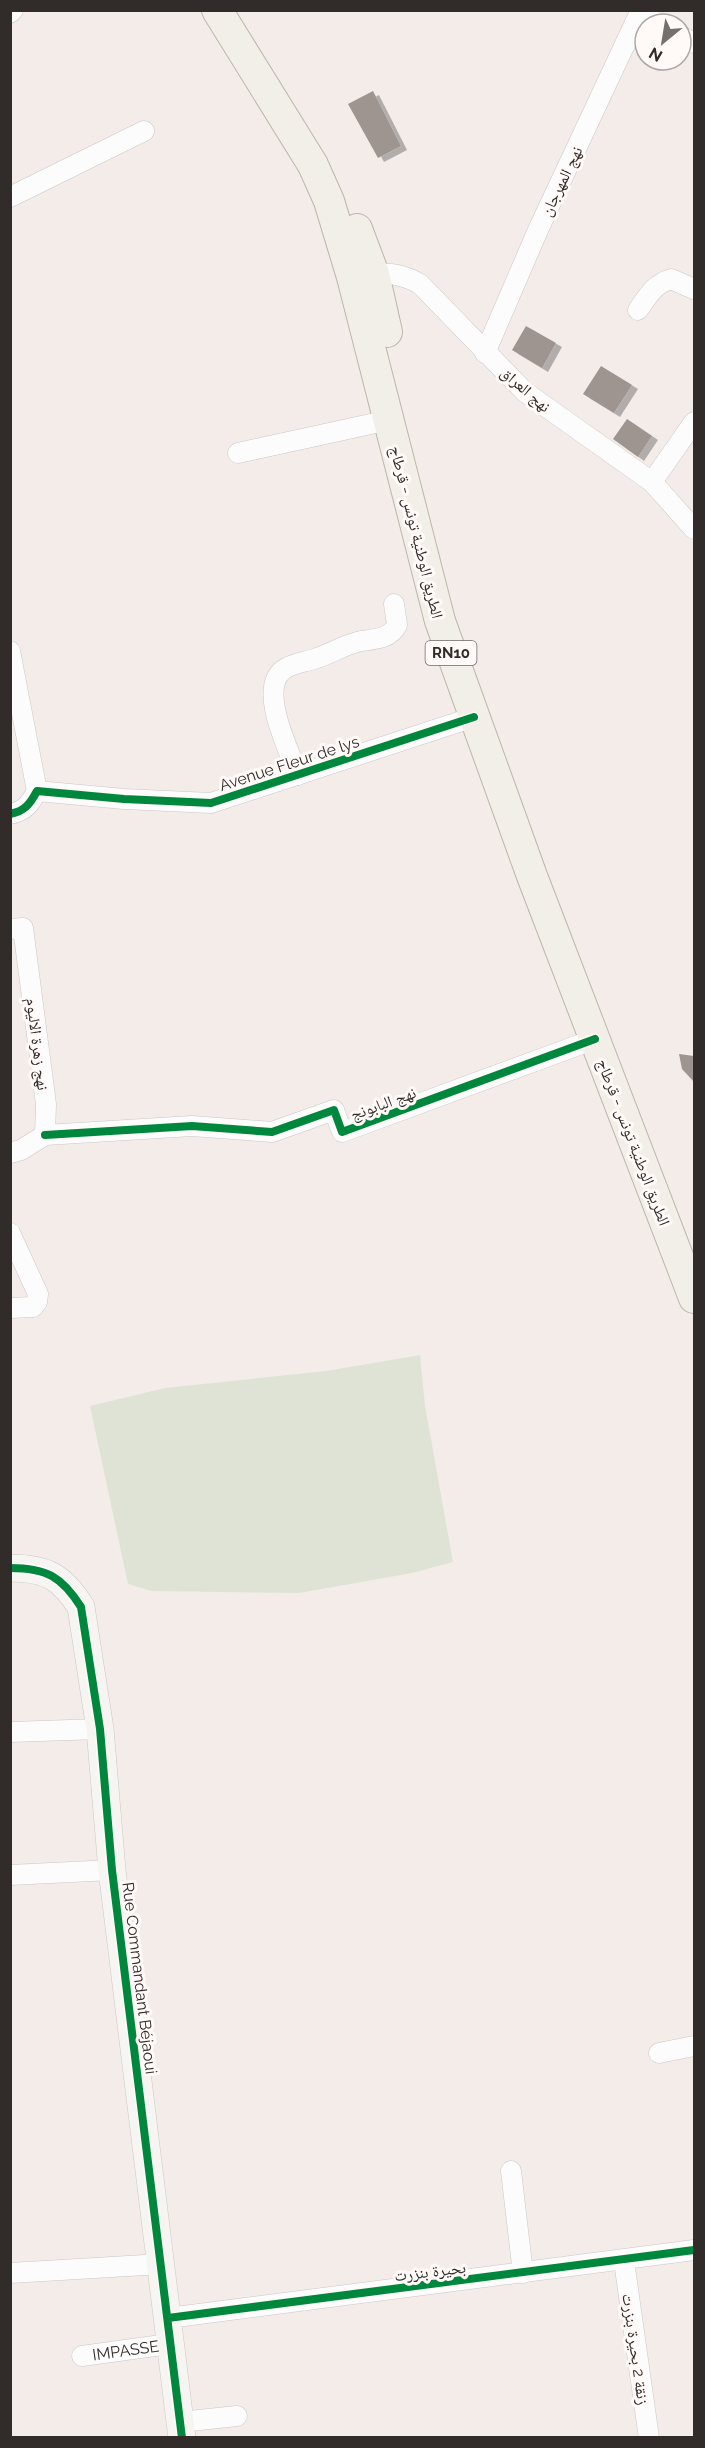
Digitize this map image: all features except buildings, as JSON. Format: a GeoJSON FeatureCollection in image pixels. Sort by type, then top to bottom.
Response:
{"type":"FeatureCollection","features":[{"type":"Feature","properties":{"kind":"main road","name":"الطريق الوطنية تونس - قرطاج"},"geometry":{"type":"LineString","coordinates":[[217,10],[312,165],[363,275],[405,414],[458,616],[491,714],[694,1250]]}},
{"type":"Feature","properties":{"kind":"main road","name":"الطريق الوطنية تونس - قرطاج"},"geometry":{"type":"LineString","coordinates":[[239,10],[326,157],[345,196],[363,275],[389,420],[440,621],[474,717],[694,1298]]}},
{"type":"Feature","properties":{"kind":"street","name":"نهج المهرجان"},"geometry":{"type":"LineString","coordinates":[[485,352],[538,230],[633,27]]}},
{"type":"Feature","properties":{"kind":"street"},"geometry":{"type":"LineString","coordinates":[[10,197],[144,131]]}},
{"type":"Feature","properties":{"kind":"street","name":"نهج العراق"},"geometry":{"type":"LineString","coordinates":[[363,275],[406,276],[420,284],[540,405],[652,482],[694,529]]}},
{"type":"Feature","properties":{"kind":"street"},"geometry":{"type":"LineString","coordinates":[[638,310],[653,288],[662,282],[671,279],[694,289]]}},
{"type":"Feature","properties":{"kind":"street"},"geometry":{"type":"LineString","coordinates":[[238,453],[389,420]]}},
{"type":"Feature","properties":{"kind":"street"},"geometry":{"type":"LineString","coordinates":[[652,482],[694,422]]}},
{"type":"Feature","properties":{"kind":"street"},"geometry":{"type":"LineString","coordinates":[[298,775],[273,704],[273,684],[278,675],[285,668],[343,647],[390,634],[397,625],[394,604]]}},
{"type":"Feature","properties":{"kind":"street"},"geometry":{"type":"LineString","coordinates":[[10,814],[22,812],[37,791],[17,716],[11,656]]}},
{"type":"Feature","properties":{"kind":"street","name":"Avenue Fleur de lys"},"geometry":{"type":"LineString","coordinates":[[37,791],[124,799],[211,803],[474,717]]}},
{"type":"Feature","properties":{"kind":"street","name":"نهج زهرة الاليوم"},"geometry":{"type":"LineString","coordinates":[[10,929],[23,928],[46,1104],[45,1135]]}},
{"type":"Feature","properties":{"kind":"street","name":"نهج البابونج"},"geometry":{"type":"LineString","coordinates":[[45,1135],[192,1126],[272,1132],[334,1110],[342,1132],[595,1039]]}},
{"type":"Feature","properties":{"kind":"street"},"geometry":{"type":"LineString","coordinates":[[10,1153],[21,1150],[45,1135]]}},
{"type":"Feature","properties":{"kind":"street"},"geometry":{"type":"LineString","coordinates":[[10,1233],[38,1294],[37,1302],[33,1306],[10,1308]]}},
{"type":"Feature","properties":{"kind":"street","name":"Rue Commandant Béjaoui"},"geometry":{"type":"LineString","coordinates":[[10,1568],[43,1571],[57,1578],[81,1607],[100,1730],[112,1870],[181,2430]]}},
{"type":"Feature","properties":{"kind":"street"},"geometry":{"type":"LineString","coordinates":[[10,1732],[100,1730]]}},
{"type":"Feature","properties":{"kind":"street"},"geometry":{"type":"LineString","coordinates":[[10,1875],[112,1870]]}},
{"type":"Feature","properties":{"kind":"street"},"geometry":{"type":"LineString","coordinates":[[659,2053],[694,2046]]}},
{"type":"Feature","properties":{"kind":"street"},"geometry":{"type":"LineString","coordinates":[[511,2171],[523,2273]]}},
{"type":"Feature","properties":{"kind":"street","name":"بحيرة بنزرت"},"geometry":{"type":"LineString","coordinates":[[169,2331],[523,2273],[694,2250]]}},
{"type":"Feature","properties":{"kind":"street","name":"زنقة 2 بحيرة بنزرت"},"geometry":{"type":"LineString","coordinates":[[624,2261],[649,2438]]}},
{"type":"Feature","properties":{"kind":"street"},"geometry":{"type":"LineString","coordinates":[[10,2273],[162,2264]]}},
{"type":"Feature","properties":{"kind":"street","name":"IMPASSE"},"geometry":{"type":"LineString","coordinates":[[82,2356],[169,2331]]}},
{"type":"Feature","properties":{"kind":"street"},"geometry":{"type":"LineString","coordinates":[[181,2430],[237,2416]]}},
{"type":"Feature","properties":{"kind":"shaded area"},"geometry":{"type":"Polygon","coordinates":[[[420,1355],[425,1406],[453,1562],[412,1573],[299,1593],[152,1591],[128,1584],[90,1406],[165,1388],[326,1371],[420,1355]]]}},
{"type":"Feature","properties":{"kind":"cycle path"},"geometry":{"type":"LineString","coordinates":[[10,814],[26,806],[37,791],[124,799],[211,803],[474,717]]}},
{"type":"Feature","properties":{"kind":"cycle path"},"geometry":{"type":"LineString","coordinates":[[45,1135],[192,1126],[272,1132],[334,1110],[342,1132],[595,1039]]}},
{"type":"Feature","properties":{"kind":"cycle path"},"geometry":{"type":"LineString","coordinates":[[10,1568],[34,1570],[52,1576],[67,1588],[81,1607],[100,1729],[112,1870],[182,2438]]}},
{"type":"Feature","properties":{"kind":"cycle path"},"geometry":{"type":"LineString","coordinates":[[168,2318],[694,2250]]}}]}
